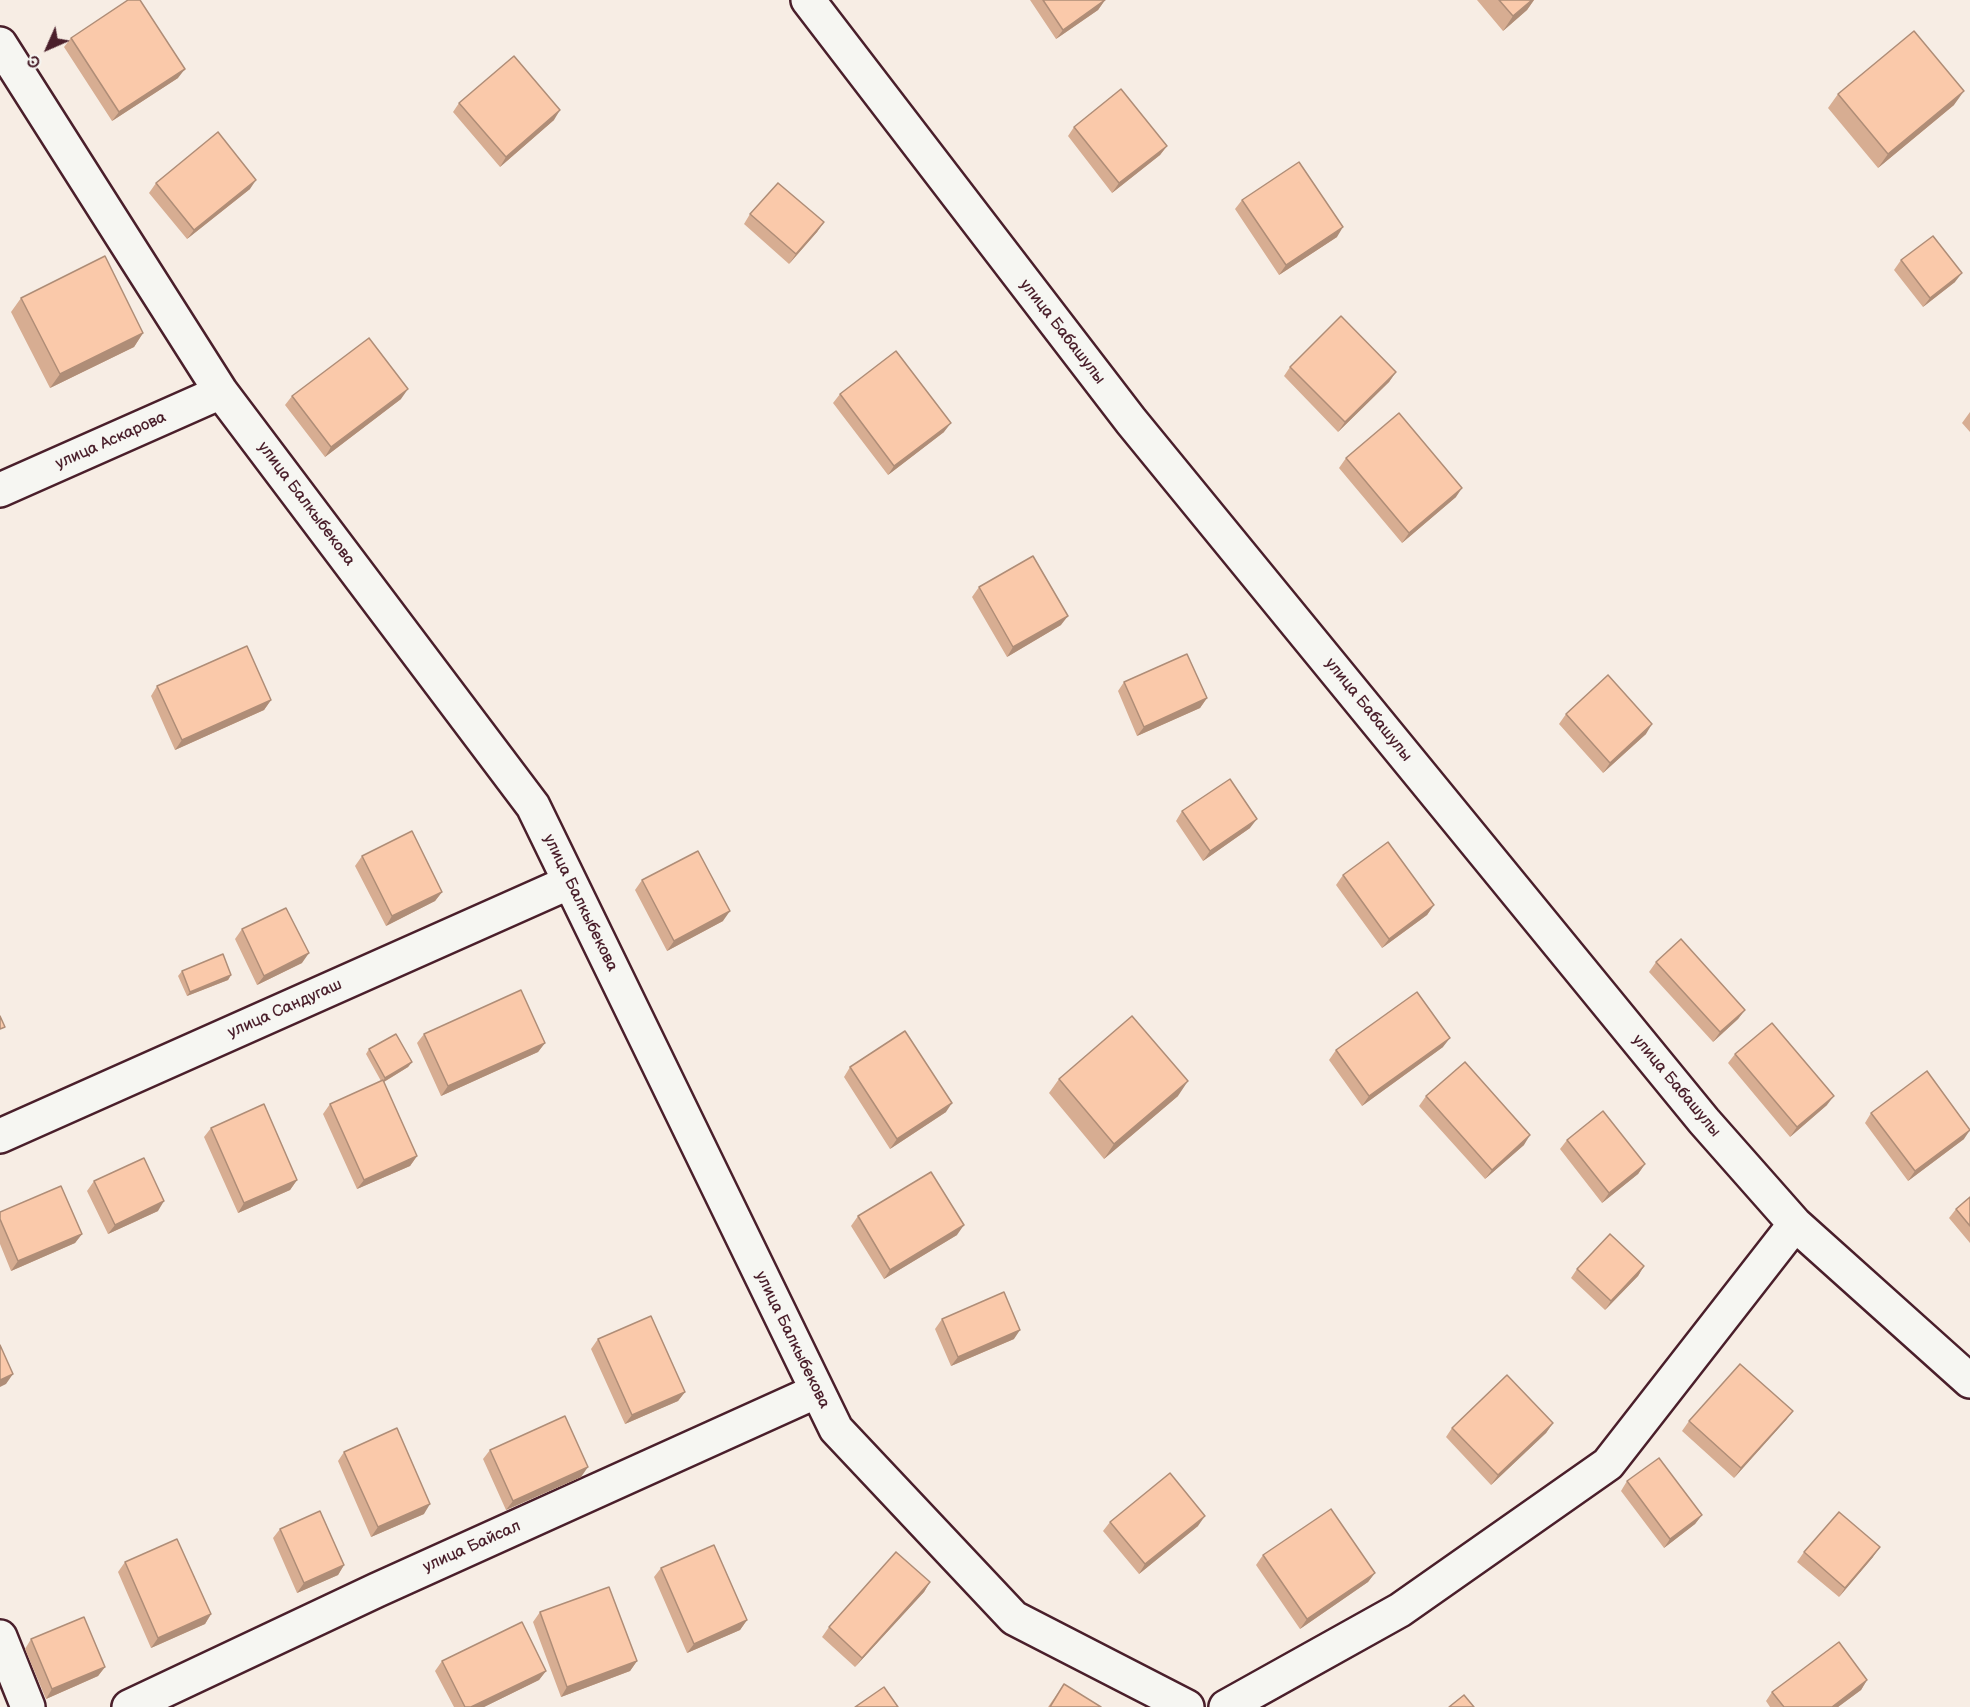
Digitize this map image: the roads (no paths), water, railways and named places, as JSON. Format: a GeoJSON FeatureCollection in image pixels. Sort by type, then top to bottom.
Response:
{"type":"FeatureCollection","features":[{"type":"Feature","properties":{"kind":"street","name":"улица Бабашулы"},"geometry":{"type":"LineString","coordinates":[[808,0],[1131,421],[1697,1112],[1795,1224],[1970,1381]]}},
{"type":"Feature","properties":{"kind":"street","name":"улица Балкыбекова"},"geometry":{"type":"LineString","coordinates":[[0,44],[221,392],[533,806],[836,1430],[1014,1618],[1187,1707]]}},
{"type":"Feature","properties":{"kind":"street","name":"улица Аскарова"},"geometry":{"type":"LineString","coordinates":[[0,490],[221,392]]}},
{"type":"Feature","properties":{"kind":"street","name":"улица Сандугаш"},"geometry":{"type":"LineString","coordinates":[[0,1136],[570,882]]}},
{"type":"Feature","properties":{"kind":"street"},"geometry":{"type":"LineString","coordinates":[[1226,1707],[1400,1610],[1608,1464],[1795,1224]]}},
{"type":"Feature","properties":{"kind":"street","name":"улица Байсал"},"geometry":{"type":"LineString","coordinates":[[129,1707],[377,1590],[817,1391]]}},
{"type":"Feature","properties":{"kind":"street"},"geometry":{"type":"LineString","coordinates":[[0,1637],[28,1707]]}}]}
